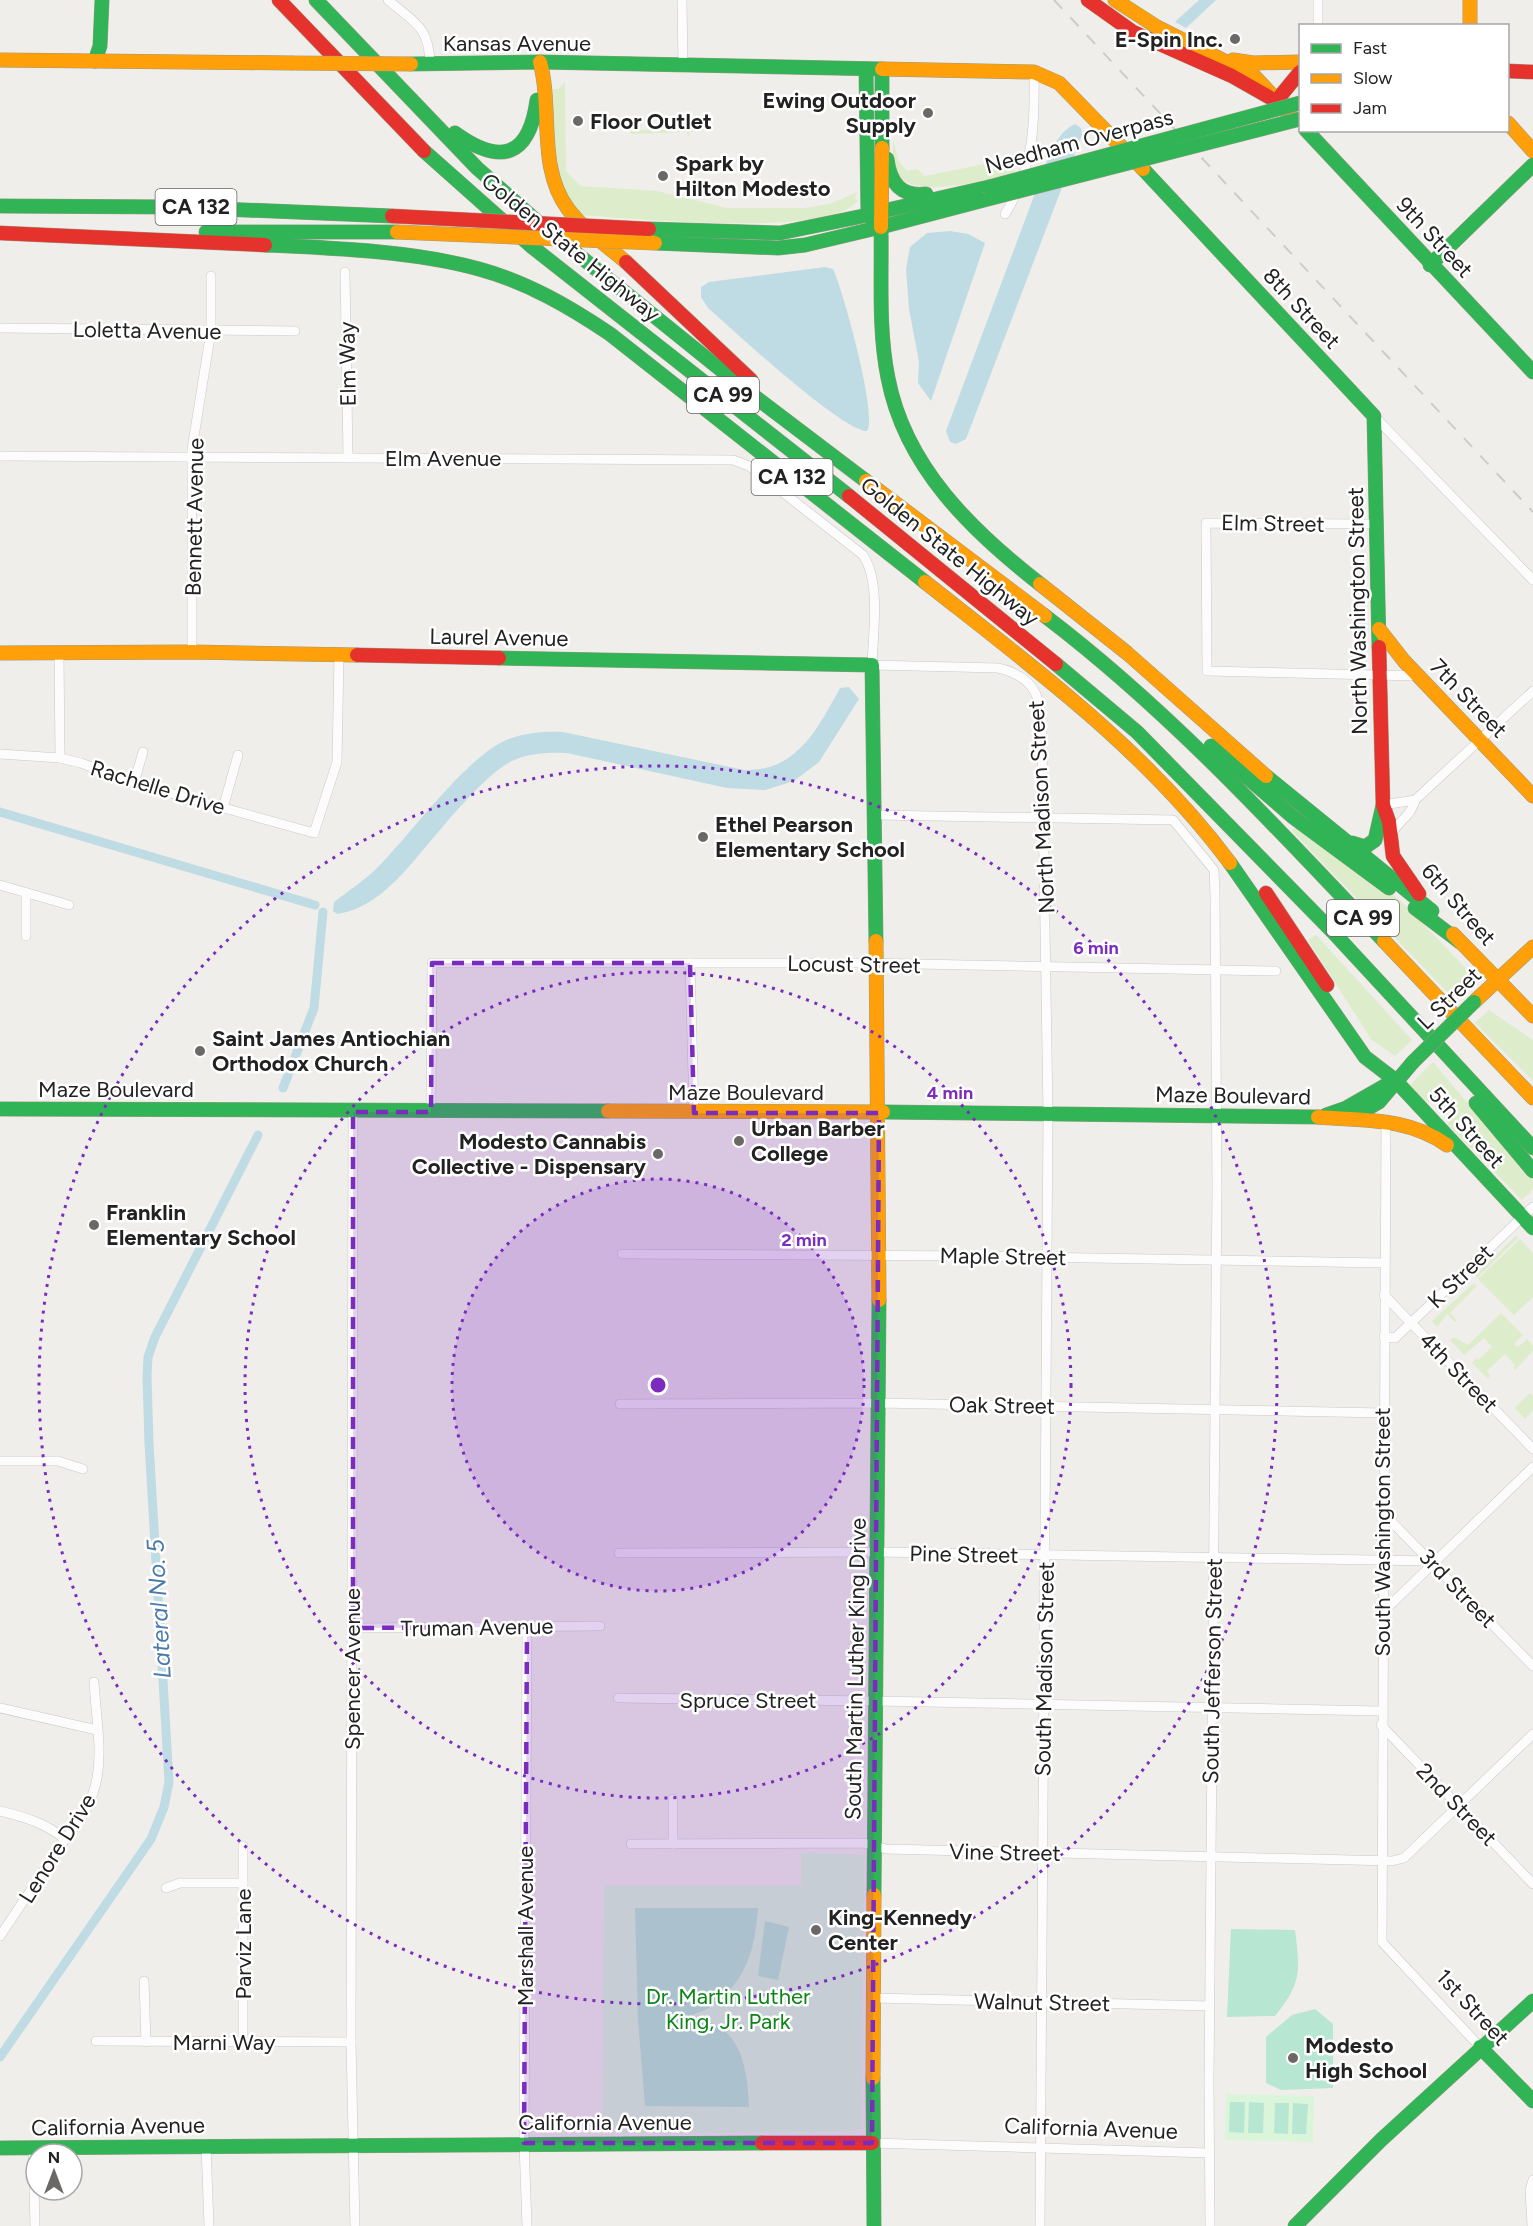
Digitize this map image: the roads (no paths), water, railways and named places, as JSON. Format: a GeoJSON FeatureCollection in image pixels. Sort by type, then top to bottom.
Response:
{"type":"FeatureCollection","features":[{"type":"Feature","properties":{"kind":"main road"},"geometry":{"type":"LineString","coordinates":[[91,0],[91,45],[95,61]]}},
{"type":"Feature","properties":{"kind":"main road"},"geometry":{"type":"LineString","coordinates":[[95,61],[100,46],[102,0]]}},
{"type":"Feature","properties":{"kind":"main road","name":"Golden State Highway"},"geometry":{"type":"LineString","coordinates":[[279,0],[427,154],[531,246],[727,398],[1076,679],[1137,732],[1332,931],[1533,1148]]}},
{"type":"Feature","properties":{"kind":"main road","name":"Golden State Highway"},"geometry":{"type":"LineString","coordinates":[[316,0],[477,168],[540,224],[775,411],[1117,673],[1191,740],[1533,1098]]}},
{"type":"Feature","properties":{"kind":"main road"},"geometry":{"type":"LineString","coordinates":[[1088,0],[1133,32],[1232,76],[1276,100]]}},
{"type":"Feature","properties":{"kind":"main road"},"geometry":{"type":"LineString","coordinates":[[1115,0],[1157,27],[1254,76],[1299,123]]}},
{"type":"Feature","properties":{"kind":"main road"},"geometry":{"type":"LineString","coordinates":[[1470,0],[1470,24]]}},
{"type":"Feature","properties":{"kind":"main road"},"geometry":{"type":"LineString","coordinates":[[1222,58],[1252,63],[1299,62]]}},
{"type":"Feature","properties":{"kind":"main road","name":"Kansas Avenue"},"geometry":{"type":"LineString","coordinates":[[0,60],[291,63],[540,62],[1034,72]]}},
{"type":"Feature","properties":{"kind":"main road"},"geometry":{"type":"LineString","coordinates":[[384,73],[462,139],[480,151],[496,154],[520,147],[532,132],[536,114],[540,62]]}},
{"type":"Feature","properties":{"kind":"main road"},"geometry":{"type":"LineString","coordinates":[[540,62],[547,86],[548,158],[556,188],[565,206],[585,228],[759,387],[775,411]]}},
{"type":"Feature","properties":{"kind":"main road"},"geometry":{"type":"LineString","coordinates":[[866,69],[875,213],[881,227],[884,338],[893,398],[906,435],[942,495],[981,534],[1127,653],[1267,778],[1352,843],[1432,911]]}},
{"type":"Feature","properties":{"kind":"main road"},"geometry":{"type":"LineString","coordinates":[[875,213],[880,154],[883,148],[882,69]]}},
{"type":"Feature","properties":{"kind":"main road"},"geometry":{"type":"LineString","coordinates":[[1509,71],[1533,72]]}},
{"type":"Feature","properties":{"kind":"main road","name":"8th Street"},"geometry":{"type":"LineString","coordinates":[[1034,72],[1059,82],[1081,103],[1374,416]]}},
{"type":"Feature","properties":{"kind":"main road"},"geometry":{"type":"LineString","coordinates":[[1276,100],[1299,73]]}},
{"type":"Feature","properties":{"kind":"main road","name":"Needham Overpass"},"geometry":{"type":"LineString","coordinates":[[0,232],[397,232],[778,248],[814,243],[881,227],[987,193],[1299,103]]}},
{"type":"Feature","properties":{"kind":"main road","name":"Needham Overpass"},"geometry":{"type":"LineString","coordinates":[[875,213],[946,197],[987,193],[1299,119]]}},
{"type":"Feature","properties":{"kind":"main road"},"geometry":{"type":"LineString","coordinates":[[1509,124],[1533,151]]}},
{"type":"Feature","properties":{"kind":"main road","name":"9th Street"},"geometry":{"type":"LineString","coordinates":[[1308,132],[1430,265],[1533,372]]}},
{"type":"Feature","properties":{"kind":"main road"},"geometry":{"type":"LineString","coordinates":[[883,148],[887,154],[890,176],[901,191],[913,195],[933,192],[946,197]]}},
{"type":"Feature","properties":{"kind":"main road"},"geometry":{"type":"LineString","coordinates":[[1430,265],[1533,165]]}},
{"type":"Feature","properties":{"kind":"main road","name":"CA 132"},"geometry":{"type":"LineString","coordinates":[[0,206],[174,207],[771,234],[813,228],[875,213]]}},
{"type":"Feature","properties":{"kind":"main road","name":"CA 132"},"geometry":{"type":"LineString","coordinates":[[0,232],[279,246],[426,258],[498,275],[573,309],[610,334],[1062,690],[1116,738],[1204,830],[1250,890],[1365,1057],[1395,1080]]}},
{"type":"Feature","properties":{"kind":"main road","name":"North Washington Street"},"geometry":{"type":"LineString","coordinates":[[1374,416],[1383,805]]}},
{"type":"Feature","properties":{"kind":"main road"},"geometry":{"type":"LineString","coordinates":[[1033,607],[1104,650],[1293,816],[1460,942]]}},
{"type":"Feature","properties":{"kind":"main road","name":"7th Street"},"geometry":{"type":"LineString","coordinates":[[1378,627],[1386,640],[1418,676],[1533,796]]}},
{"type":"Feature","properties":{"kind":"main road","name":"Laurel Avenue"},"geometry":{"type":"LineString","coordinates":[[0,653],[192,652],[872,665]]}},
{"type":"Feature","properties":{"kind":"main road","name":"South Martin Luther King Drive"},"geometry":{"type":"LineString","coordinates":[[872,665],[879,1113],[879,1403],[872,2143],[874,2226]]}},
{"type":"Feature","properties":{"kind":"main road"},"geometry":{"type":"LineString","coordinates":[[1180,776],[1290,927],[1355,1030],[1395,1080]]}},
{"type":"Feature","properties":{"kind":"main road"},"geometry":{"type":"LineString","coordinates":[[1352,843],[1365,847],[1372,843],[1377,836],[1383,805]]}},
{"type":"Feature","properties":{"kind":"main road","name":"6th Street"},"geometry":{"type":"LineString","coordinates":[[1383,805],[1389,822],[1389,843],[1396,863],[1432,911],[1533,1016]]}},
{"type":"Feature","properties":{"kind":"main road","name":"L Street"},"geometry":{"type":"LineString","coordinates":[[1348,1119],[1376,1105],[1390,1092],[1395,1080],[1533,947]]}},
{"type":"Feature","properties":{"kind":"main road"},"geometry":{"type":"LineString","coordinates":[[1399,1005],[1533,1171]]}},
{"type":"Feature","properties":{"kind":"main road","name":"L Street"},"geometry":{"type":"LineString","coordinates":[[1318,1117],[1350,1107],[1382,1084],[1395,1080]]}},
{"type":"Feature","properties":{"kind":"main road","name":"5th Street"},"geometry":{"type":"LineString","coordinates":[[1395,1080],[1476,1170],[1533,1228]]}},
{"type":"Feature","properties":{"kind":"main road","name":"Maze Boulevard"},"geometry":{"type":"LineString","coordinates":[[0,1109],[1048,1113],[1318,1117],[1386,1122],[1420,1128],[1437,1137],[1476,1170]]}},
{"type":"Feature","properties":{"kind":"main road"},"geometry":{"type":"LineString","coordinates":[[1295,2226],[1381,2140],[1480,2047],[1533,2001]]}},
{"type":"Feature","properties":{"kind":"main road","name":"1st Street"},"geometry":{"type":"LineString","coordinates":[[1480,2047],[1533,2102]]}},
{"type":"Feature","properties":{"kind":"main road","name":"California Avenue"},"geometry":{"type":"LineString","coordinates":[[84,2147],[524,2143],[872,2143]]}},
{"type":"Feature","properties":{"kind":"main road","name":"California Avenue"},"geometry":{"type":"LineString","coordinates":[[0,2148],[24,2148]]}},
{"type":"Feature","properties":{"kind":"street"},"geometry":{"type":"LineString","coordinates":[[388,0],[424,32],[430,44],[430,63]]}},
{"type":"Feature","properties":{"kind":"street"},"geometry":{"type":"LineString","coordinates":[[682,0],[683,65]]}},
{"type":"Feature","properties":{"kind":"street"},"geometry":{"type":"LineString","coordinates":[[1318,0],[1318,24]]}},
{"type":"Feature","properties":{"kind":"street"},"geometry":{"type":"LineString","coordinates":[[1005,214],[1013,202],[1033,145],[1034,72]]}},
{"type":"Feature","properties":{"kind":"street","name":"Elm Way"},"geometry":{"type":"LineString","coordinates":[[345,272],[348,457]]}},
{"type":"Feature","properties":{"kind":"street","name":"Bennett Avenue"},"geometry":{"type":"LineString","coordinates":[[192,652],[192,457],[211,331],[211,276]]}},
{"type":"Feature","properties":{"kind":"street","name":"Loletta Avenue"},"geometry":{"type":"LineString","coordinates":[[0,328],[295,331]]}},
{"type":"Feature","properties":{"kind":"street","name":"8th Street"},"geometry":{"type":"LineString","coordinates":[[1374,416],[1533,580]]}},
{"type":"Feature","properties":{"kind":"street","name":"Elm Avenue"},"geometry":{"type":"LineString","coordinates":[[0,456],[733,460],[750,466],[858,549],[870,567],[873,583],[872,665]]}},
{"type":"Feature","properties":{"kind":"street","name":"Elm Street"},"geometry":{"type":"LineString","coordinates":[[1375,524],[1206,523],[1207,671],[1380,676]]}},
{"type":"Feature","properties":{"kind":"street"},"geometry":{"type":"LineString","coordinates":[[59,654],[60,758]]}},
{"type":"Feature","properties":{"kind":"street","name":"Rachelle Drive"},"geometry":{"type":"LineString","coordinates":[[0,754],[60,758],[134,783],[314,833],[337,762],[339,656]]}},
{"type":"Feature","properties":{"kind":"street","name":"Laurel Avenue"},"geometry":{"type":"LineString","coordinates":[[872,665],[998,668]]}},
{"type":"Feature","properties":{"kind":"street","name":"North Madison Street"},"geometry":{"type":"LineString","coordinates":[[998,668],[1008,670],[1023,680],[1036,691],[1041,702],[1048,1113]]}},
{"type":"Feature","properties":{"kind":"street"},"geometry":{"type":"LineString","coordinates":[[1380,676],[1418,676]]}},
{"type":"Feature","properties":{"kind":"street"},"geometry":{"type":"LineString","coordinates":[[1389,843],[1395,828],[1410,813],[1415,800],[1533,691]]}},
{"type":"Feature","properties":{"kind":"street"},"geometry":{"type":"LineString","coordinates":[[134,783],[143,752]]}},
{"type":"Feature","properties":{"kind":"street"},"geometry":{"type":"LineString","coordinates":[[223,808],[238,754]]}},
{"type":"Feature","properties":{"kind":"street"},"geometry":{"type":"LineString","coordinates":[[1383,805],[1415,800]]}},
{"type":"Feature","properties":{"kind":"street"},"geometry":{"type":"LineString","coordinates":[[876,815],[1043,817]]}},
{"type":"Feature","properties":{"kind":"street","name":"South Jefferson Street"},"geometry":{"type":"LineString","coordinates":[[1043,817],[1173,820],[1214,870],[1217,1115],[1210,2226]]}},
{"type":"Feature","properties":{"kind":"street"},"geometry":{"type":"LineString","coordinates":[[0,885],[69,905]]}},
{"type":"Feature","properties":{"kind":"street"},"geometry":{"type":"LineString","coordinates":[[26,893],[26,936]]}},
{"type":"Feature","properties":{"kind":"street","name":"Locust Street"},"geometry":{"type":"LineString","coordinates":[[431,1112],[432,963],[878,963],[1276,971]]}},
{"type":"Feature","properties":{"kind":"street"},"geometry":{"type":"LineString","coordinates":[[690,963],[694,1113]]}},
{"type":"Feature","properties":{"kind":"street","name":"Spencer Avenue"},"geometry":{"type":"LineString","coordinates":[[353,1112],[351,2145],[355,2226]]}},
{"type":"Feature","properties":{"kind":"street","name":"South Madison Street"},"geometry":{"type":"LineString","coordinates":[[1040,2226],[1048,1113]]}},
{"type":"Feature","properties":{"kind":"street","name":"South Washington Street"},"geometry":{"type":"LineString","coordinates":[[1382,1942],[1381,1711],[1386,1122]]}},
{"type":"Feature","properties":{"kind":"street","name":"K Street"},"geometry":{"type":"LineString","coordinates":[[1384,1338],[1395,1338],[1533,1207]]}},
{"type":"Feature","properties":{"kind":"street","name":"Maple Street"},"geometry":{"type":"LineString","coordinates":[[622,1254],[879,1255],[1384,1263]]}},
{"type":"Feature","properties":{"kind":"street","name":"4th Street"},"geometry":{"type":"LineString","coordinates":[[1384,1295],[1533,1449]]}},
{"type":"Feature","properties":{"kind":"street","name":"Oak Street"},"geometry":{"type":"LineString","coordinates":[[620,1404],[879,1403],[1383,1413]]}},
{"type":"Feature","properties":{"kind":"street"},"geometry":{"type":"LineString","coordinates":[[0,1461],[58,1461],[84,1469]]}},
{"type":"Feature","properties":{"kind":"street"},"geometry":{"type":"LineString","coordinates":[[1382,1613],[1433,1561],[1533,1467]]}},
{"type":"Feature","properties":{"kind":"street","name":"3rd Street"},"geometry":{"type":"LineString","coordinates":[[1382,1512],[1433,1561],[1533,1666]]}},
{"type":"Feature","properties":{"kind":"street","name":"Pine Street"},"geometry":{"type":"LineString","coordinates":[[619,1553],[877,1552],[1382,1562],[1433,1561]]}},
{"type":"Feature","properties":{"kind":"street","name":"Truman Avenue"},"geometry":{"type":"LineString","coordinates":[[353,1628],[600,1626]]}},
{"type":"Feature","properties":{"kind":"street","name":"Marshall Avenue"},"geometry":{"type":"LineString","coordinates":[[527,1627],[524,2143],[527,2226]]}},
{"type":"Feature","properties":{"kind":"street","name":"Lenore Drive"},"geometry":{"type":"LineString","coordinates":[[0,1936],[64,1839],[76,1827],[93,1797],[100,1767],[94,1682]]}},
{"type":"Feature","properties":{"kind":"street","name":"Spruce Street"},"geometry":{"type":"LineString","coordinates":[[618,1698],[1381,1711]]}},
{"type":"Feature","properties":{"kind":"street"},"geometry":{"type":"LineString","coordinates":[[0,1708],[97,1730]]}},
{"type":"Feature","properties":{"kind":"street","name":"2nd Street"},"geometry":{"type":"LineString","coordinates":[[1381,1725],[1533,1884]]}},
{"type":"Feature","properties":{"kind":"street","name":"Vine Street"},"geometry":{"type":"LineString","coordinates":[[631,1844],[864,1843],[886,1849],[1381,1861],[1404,1858],[1533,1734]]}},
{"type":"Feature","properties":{"kind":"street"},"geometry":{"type":"LineString","coordinates":[[673,1799],[673,1844]]}},
{"type":"Feature","properties":{"kind":"street"},"geometry":{"type":"LineString","coordinates":[[0,1811],[50,1827],[64,1839]]}},
{"type":"Feature","properties":{"kind":"street","name":"Parviz Lane"},"geometry":{"type":"LineString","coordinates":[[243,1846],[243,2042]]}},
{"type":"Feature","properties":{"kind":"street"},"geometry":{"type":"LineString","coordinates":[[166,1888],[180,1883],[243,1883]]}},
{"type":"Feature","properties":{"kind":"street"},"geometry":{"type":"LineString","coordinates":[[0,1916],[10,1922]]}},
{"type":"Feature","properties":{"kind":"street","name":"1st Street"},"geometry":{"type":"LineString","coordinates":[[1382,1942],[1442,2003],[1480,2047]]}},
{"type":"Feature","properties":{"kind":"street"},"geometry":{"type":"LineString","coordinates":[[144,1981],[146,2042]]}},
{"type":"Feature","properties":{"kind":"street","name":"Walnut Street"},"geometry":{"type":"LineString","coordinates":[[874,1998],[1210,2006]]}},
{"type":"Feature","properties":{"kind":"street","name":"Marni Way"},"geometry":{"type":"LineString","coordinates":[[96,2041],[351,2042]]}},
{"type":"Feature","properties":{"kind":"street","name":"California Avenue"},"geometry":{"type":"LineString","coordinates":[[872,2143],[1209,2152]]}},
{"type":"Feature","properties":{"kind":"street"},"geometry":{"type":"LineString","coordinates":[[206,2146],[209,2226]]}},
{"type":"Feature","properties":{"kind":"street"},"geometry":{"type":"LineString","coordinates":[[1532,2226],[1530,2190],[1533,2180]]}},
{"type":"Feature","properties":{"kind":"street"},"geometry":{"type":"LineString","coordinates":[[34,2202],[35,2226]]}},
{"type":"Feature","properties":{"kind":"water"},"geometry":{"type":"Polygon","coordinates":[[[1199,0],[1216,0],[1186,28],[1175,22],[1199,0]]]}},
{"type":"Feature","properties":{"kind":"water"},"geometry":{"type":"Polygon","coordinates":[[[1075,124],[1081,128],[1082,135],[966,439],[956,444],[950,442],[946,431],[1049,156],[1066,129],[1075,124]]]}},
{"type":"Feature","properties":{"kind":"water"},"geometry":{"type":"Polygon","coordinates":[[[950,231],[968,234],[985,243],[931,401],[918,383],[919,362],[909,309],[906,269],[910,247],[927,233],[950,231]]]}},
{"type":"Feature","properties":{"kind":"water"},"geometry":{"type":"Polygon","coordinates":[[[825,267],[833,269],[851,326],[868,402],[867,431],[854,427],[812,398],[708,308],[701,297],[701,287],[709,282],[825,267]]]}},
{"type":"Feature","properties":{"kind":"water"},"geometry":{"type":"Polygon","coordinates":[[[849,687],[859,699],[819,762],[794,781],[765,790],[727,788],[567,753],[525,756],[512,761],[486,780],[471,795],[406,870],[383,892],[367,904],[348,912],[337,914],[333,911],[334,902],[361,882],[391,854],[438,799],[472,764],[504,741],[533,733],[563,732],[744,770],[762,769],[778,764],[804,745],[840,688],[849,687]]]}},
{"type":"Feature","properties":{"kind":"waterway"},"geometry":{"type":"LineString","coordinates":[[0,812],[315,905]]}},
{"type":"Feature","properties":{"kind":"waterway"},"geometry":{"type":"LineString","coordinates":[[283,1088],[314,1008],[323,912]]}},
{"type":"Feature","properties":{"kind":"waterway","name":"Lateral No. 5"},"geometry":{"type":"LineString","coordinates":[[0,2057],[151,1839],[164,1807],[169,1782],[149,1443],[148,1357],[155,1337],[258,1135]]}},
{"type":"Feature","properties":{"kind":"railway"},"geometry":{"type":"LineString","coordinates":[[1054,0],[1533,512]]}},
{"type":"Feature","properties":{"kind":"place","name":"E-Spin Inc."},"geometry":{"type":"Point","coordinates":[1235,39]}},
{"type":"Feature","properties":{"kind":"place","name":"Ewing Outdoor Supply"},"geometry":{"type":"Point","coordinates":[928,113]}},
{"type":"Feature","properties":{"kind":"place","name":"Floor Outlet"},"geometry":{"type":"Point","coordinates":[578,121]}},
{"type":"Feature","properties":{"kind":"place","name":"Spark by Hilton Modesto"},"geometry":{"type":"Point","coordinates":[663,176]}},
{"type":"Feature","properties":{"kind":"place","name":"Ethel Pearson Elementary School"},"geometry":{"type":"Point","coordinates":[703,837]}},
{"type":"Feature","properties":{"kind":"place","name":"Saint James Antiochian Orthodox Church"},"geometry":{"type":"Point","coordinates":[200,1051]}},
{"type":"Feature","properties":{"kind":"place","name":"Urban Barber College"},"geometry":{"type":"Point","coordinates":[739,1141]}},
{"type":"Feature","properties":{"kind":"place","name":"Modesto Cannabis Collective - Dispensary"},"geometry":{"type":"Point","coordinates":[658,1154]}},
{"type":"Feature","properties":{"kind":"place","name":"Franklin Elementary School"},"geometry":{"type":"Point","coordinates":[94,1225]}},
{"type":"Feature","properties":{"kind":"place","name":"King-Kennedy Center"},"geometry":{"type":"Point","coordinates":[816,1930]}},
{"type":"Feature","properties":{"kind":"place","name":"Modesto High School"},"geometry":{"type":"Point","coordinates":[1293,2058]}},
{"type":"Feature","properties":{"kind":"park label","name":"Dr. Martin Luther King, Jr. Park"},"geometry":{"type":"Point","coordinates":[728,2009]}}]}
